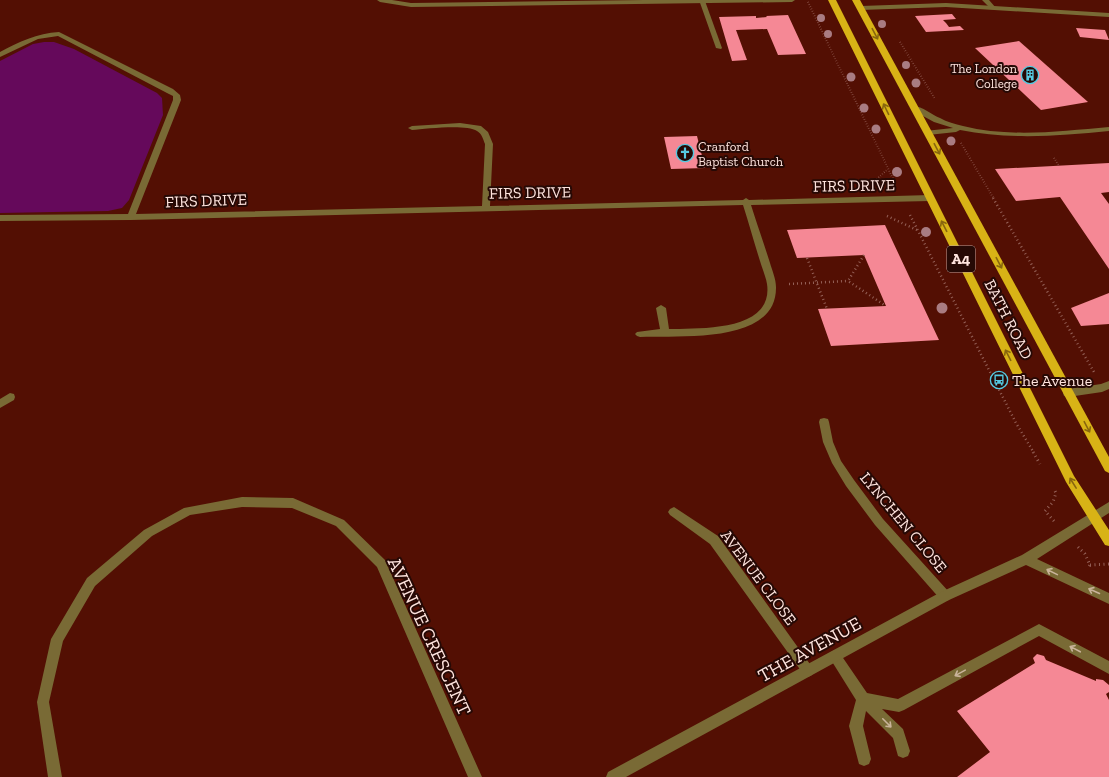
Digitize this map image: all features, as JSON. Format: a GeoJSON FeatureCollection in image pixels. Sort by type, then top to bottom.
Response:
{"type":"FeatureCollection","features":[{"type":"Feature","properties":{"kind":"highway","name":"BATH ROAD"},"geometry":{"type":"LineString","coordinates":[[832,0],[1070,479],[1109,541]]}},
{"type":"Feature","properties":{"kind":"highway","name":"BATH ROAD"},"geometry":{"type":"LineString","coordinates":[[859,4],[1109,468]]}},
{"type":"Feature","properties":{"kind":"street"},"geometry":{"type":"LineString","coordinates":[[380,0],[411,6],[792,0]]}},
{"type":"Feature","properties":{"kind":"street"},"geometry":{"type":"LineString","coordinates":[[985,0],[993,8]]}},
{"type":"Feature","properties":{"kind":"street"},"geometry":{"type":"LineString","coordinates":[[702,1],[719,48]]}},
{"type":"Feature","properties":{"kind":"street"},"geometry":{"type":"LineString","coordinates":[[859,4],[946,5],[1109,15]]}},
{"type":"Feature","properties":{"kind":"street","name":"FIRS DRIVE"},"geometry":{"type":"LineString","coordinates":[[0,55],[34,38],[48,34],[59,34],[176,95],[177,100],[131,217]]}},
{"type":"Feature","properties":{"kind":"street"},"geometry":{"type":"LineString","coordinates":[[915,108],[927,116],[952,128],[988,134],[1109,129]]}},
{"type":"Feature","properties":{"kind":"street"},"geometry":{"type":"LineString","coordinates":[[412,128],[460,125],[478,128],[485,134],[489,144],[486,208]]}},
{"type":"Feature","properties":{"kind":"street"},"geometry":{"type":"LineString","coordinates":[[928,133],[952,128]]}},
{"type":"Feature","properties":{"kind":"street","name":"FIRS DRIVE"},"geometry":{"type":"LineString","coordinates":[[0,218],[131,217],[930,198]]}},
{"type":"Feature","properties":{"kind":"street"},"geometry":{"type":"LineString","coordinates":[[640,334],[720,330],[746,324],[757,318],[767,308],[772,296],[772,285],[746,202]]}},
{"type":"Feature","properties":{"kind":"street"},"geometry":{"type":"LineString","coordinates":[[661,308],[665,333]]}},
{"type":"Feature","properties":{"kind":"street"},"geometry":{"type":"LineString","coordinates":[[1068,393],[1102,388],[1109,385]]}},
{"type":"Feature","properties":{"kind":"street"},"geometry":{"type":"LineString","coordinates":[[0,404],[10,397]]}},
{"type":"Feature","properties":{"kind":"street","name":"LYNCHEN CLOSE"},"geometry":{"type":"LineString","coordinates":[[824,422],[828,442],[837,463],[850,484],[879,522],[945,596]]}},
{"type":"Feature","properties":{"kind":"street","name":"AVENUE CRESCENT"},"geometry":{"type":"LineString","coordinates":[[55,777],[43,702],[57,639],[91,582],[148,533],[188,511],[242,502],[293,503],[340,523],[381,564],[475,777]]}},
{"type":"Feature","properties":{"kind":"street","name":"THE AVENUE"},"geometry":{"type":"LineString","coordinates":[[613,777],[945,596],[1026,559],[1109,507]]}},
{"type":"Feature","properties":{"kind":"street","name":"AVENUE CLOSE"},"geometry":{"type":"LineString","coordinates":[[674,512],[714,540],[808,671]]}},
{"type":"Feature","properties":{"kind":"street"},"geometry":{"type":"LineString","coordinates":[[1026,559],[1109,599]]}},
{"type":"Feature","properties":{"kind":"street"},"geometry":{"type":"LineString","coordinates":[[863,699],[899,706],[1039,630],[1109,668]]}},
{"type":"Feature","properties":{"kind":"street"},"geometry":{"type":"LineString","coordinates":[[835,656],[863,699],[898,734],[903,751]]}},
{"type":"Feature","properties":{"kind":"street"},"geometry":{"type":"LineString","coordinates":[[863,699],[856,726],[864,759]]}},
{"type":"Feature","properties":{"kind":"path"},"geometry":{"type":"LineString","coordinates":[[807,0],[902,199],[1016,423],[1043,467]]}},
{"type":"Feature","properties":{"kind":"path"},"geometry":{"type":"LineString","coordinates":[[899,40],[952,128],[1096,377]]}},
{"type":"Feature","properties":{"kind":"path"},"geometry":{"type":"LineString","coordinates":[[1054,158],[1059,166]]}},
{"type":"Feature","properties":{"kind":"path"},"geometry":{"type":"LineString","coordinates":[[848,281],[864,255]]}},
{"type":"Feature","properties":{"kind":"path"},"geometry":{"type":"LineString","coordinates":[[807,258],[828,309]]}},
{"type":"Feature","properties":{"kind":"path"},"geometry":{"type":"LineString","coordinates":[[772,285],[848,281],[886,306]]}},
{"type":"Feature","properties":{"kind":"path"},"geometry":{"type":"LineString","coordinates":[[1045,511],[1053,502],[1056,493],[1053,486]]}},
{"type":"Feature","properties":{"kind":"path"},"geometry":{"type":"LineString","coordinates":[[1084,554],[1090,565]]}},
{"type":"Feature","properties":{"kind":"path"},"geometry":{"type":"LineString","coordinates":[[1082,573],[1090,565],[1109,564]]}},
{"type":"Feature","properties":{"kind":"shaded area"},"geometry":{"type":"Polygon","coordinates":[[[54,42],[74,49],[157,93],[162,98],[163,115],[129,200],[122,208],[108,211],[0,213],[0,61],[33,44],[54,42]]]}},
{"type":"Feature","properties":{"kind":"building"},"geometry":{"type":"Polygon","coordinates":[[[952,14],[956,19],[943,20],[949,27],[960,26],[964,30],[926,32],[915,16],[952,14]]]}},
{"type":"Feature","properties":{"kind":"building"},"geometry":{"type":"Polygon","coordinates":[[[788,15],[806,54],[778,55],[767,29],[736,30],[747,60],[732,61],[719,17],[756,16],[756,18],[788,15]]]}},
{"type":"Feature","properties":{"kind":"building"},"geometry":{"type":"Polygon","coordinates":[[[1076,28],[1105,30],[1109,40],[1080,37],[1076,28]]]}},
{"type":"Feature","properties":{"kind":"building","name":"The London College"},"geometry":{"type":"Polygon","coordinates":[[[1019,41],[1088,102],[1041,110],[975,48],[1019,41]]]}},
{"type":"Feature","properties":{"kind":"building","name":"Cranford Baptist Church"},"geometry":{"type":"Polygon","coordinates":[[[697,136],[705,168],[671,169],[664,137],[697,136]]]}},
{"type":"Feature","properties":{"kind":"building"},"geometry":{"type":"Polygon","coordinates":[[[1109,163],[1109,192],[1101,193],[1109,204],[1109,269],[1060,197],[1016,201],[995,169],[1109,163]]]}},
{"type":"Feature","properties":{"kind":"building"},"geometry":{"type":"Polygon","coordinates":[[[885,225],[939,340],[831,346],[818,309],[886,306],[864,255],[797,258],[787,230],[885,225]]]}},
{"type":"Feature","properties":{"kind":"building"},"geometry":{"type":"Polygon","coordinates":[[[1109,293],[1109,324],[1081,326],[1071,308],[1109,293]]]}},
{"type":"Feature","properties":{"kind":"building"},"geometry":{"type":"Polygon","coordinates":[[[1037,654],[1044,656],[1046,660],[1096,681],[1096,679],[1103,680],[1109,685],[1109,692],[1106,694],[1109,700],[1109,777],[957,777],[990,752],[957,711],[1035,663],[1033,658],[1037,654]]]}},
{"type":"Feature","properties":{"kind":"place","name":"The London College"},"geometry":{"type":"Point","coordinates":[1030,75]}},
{"type":"Feature","properties":{"kind":"place","name":"Cranford Baptist Church"},"geometry":{"type":"Point","coordinates":[685,153]}},
{"type":"Feature","properties":{"kind":"place","name":"The Avenue"},"geometry":{"type":"Point","coordinates":[999,380]}}]}
